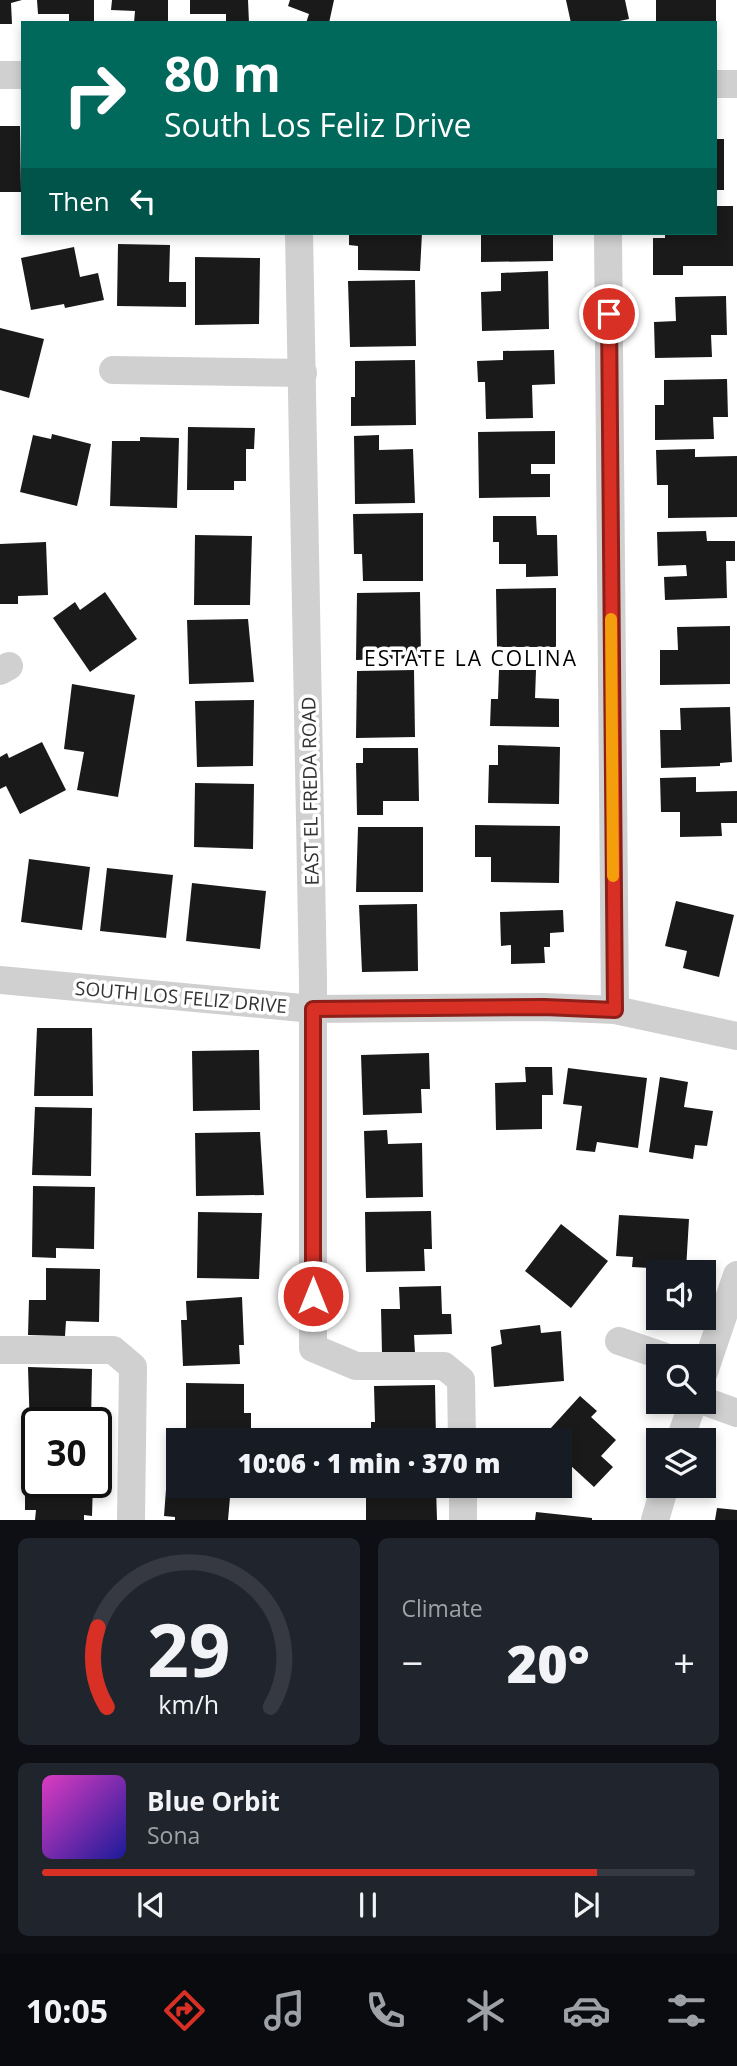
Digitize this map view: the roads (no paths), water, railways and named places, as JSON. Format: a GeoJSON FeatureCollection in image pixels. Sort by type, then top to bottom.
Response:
{"type":"FeatureCollection","features":[{"type":"Feature","properties":{"kind":"street"},"geometry":{"type":"LineString","coordinates":[[0,75],[21,75]]}},
{"type":"Feature","properties":{"kind":"street"},"geometry":{"type":"LineString","coordinates":[[717,84],[737,84]]}},
{"type":"Feature","properties":{"kind":"street","name":"EAST EL FREDA ROAD"},"geometry":{"type":"LineString","coordinates":[[299,235],[313,1009],[313,1348],[356,1366],[444,1366],[461,1380],[462,1428]]}},
{"type":"Feature","properties":{"kind":"street"},"geometry":{"type":"LineString","coordinates":[[608,235],[615,1010]]}},
{"type":"Feature","properties":{"kind":"street"},"geometry":{"type":"LineString","coordinates":[[113,370],[303,373]]}},
{"type":"Feature","properties":{"kind":"street","name":"SOUTH LOS FELIZ DRIVE"},"geometry":{"type":"LineString","coordinates":[[0,980],[313,1009],[544,1007],[615,1010],[737,1036]]}},
{"type":"Feature","properties":{"kind":"street"},"geometry":{"type":"LineString","coordinates":[[713,1344],[737,1275]]}},
{"type":"Feature","properties":{"kind":"street"},"geometry":{"type":"LineString","coordinates":[[619,1341],[646,1350]]}},
{"type":"Feature","properties":{"kind":"street"},"geometry":{"type":"LineString","coordinates":[[0,1350],[113,1350],[133,1367],[131,1520]]}},
{"type":"Feature","properties":{"kind":"street"},"geometry":{"type":"LineString","coordinates":[[716,1405],[737,1413]]}},
{"type":"Feature","properties":{"kind":"street"},"geometry":{"type":"LineString","coordinates":[[463,1498],[463,1520]]}},
{"type":"Feature","properties":{"kind":"street"},"geometry":{"type":"LineString","coordinates":[[655,1520],[661,1498]]}},
{"type":"Feature","properties":{"kind":"district","name":"ESTATE LA COLINA"},"geometry":{"type":"Point","coordinates":[471,659]}}]}
